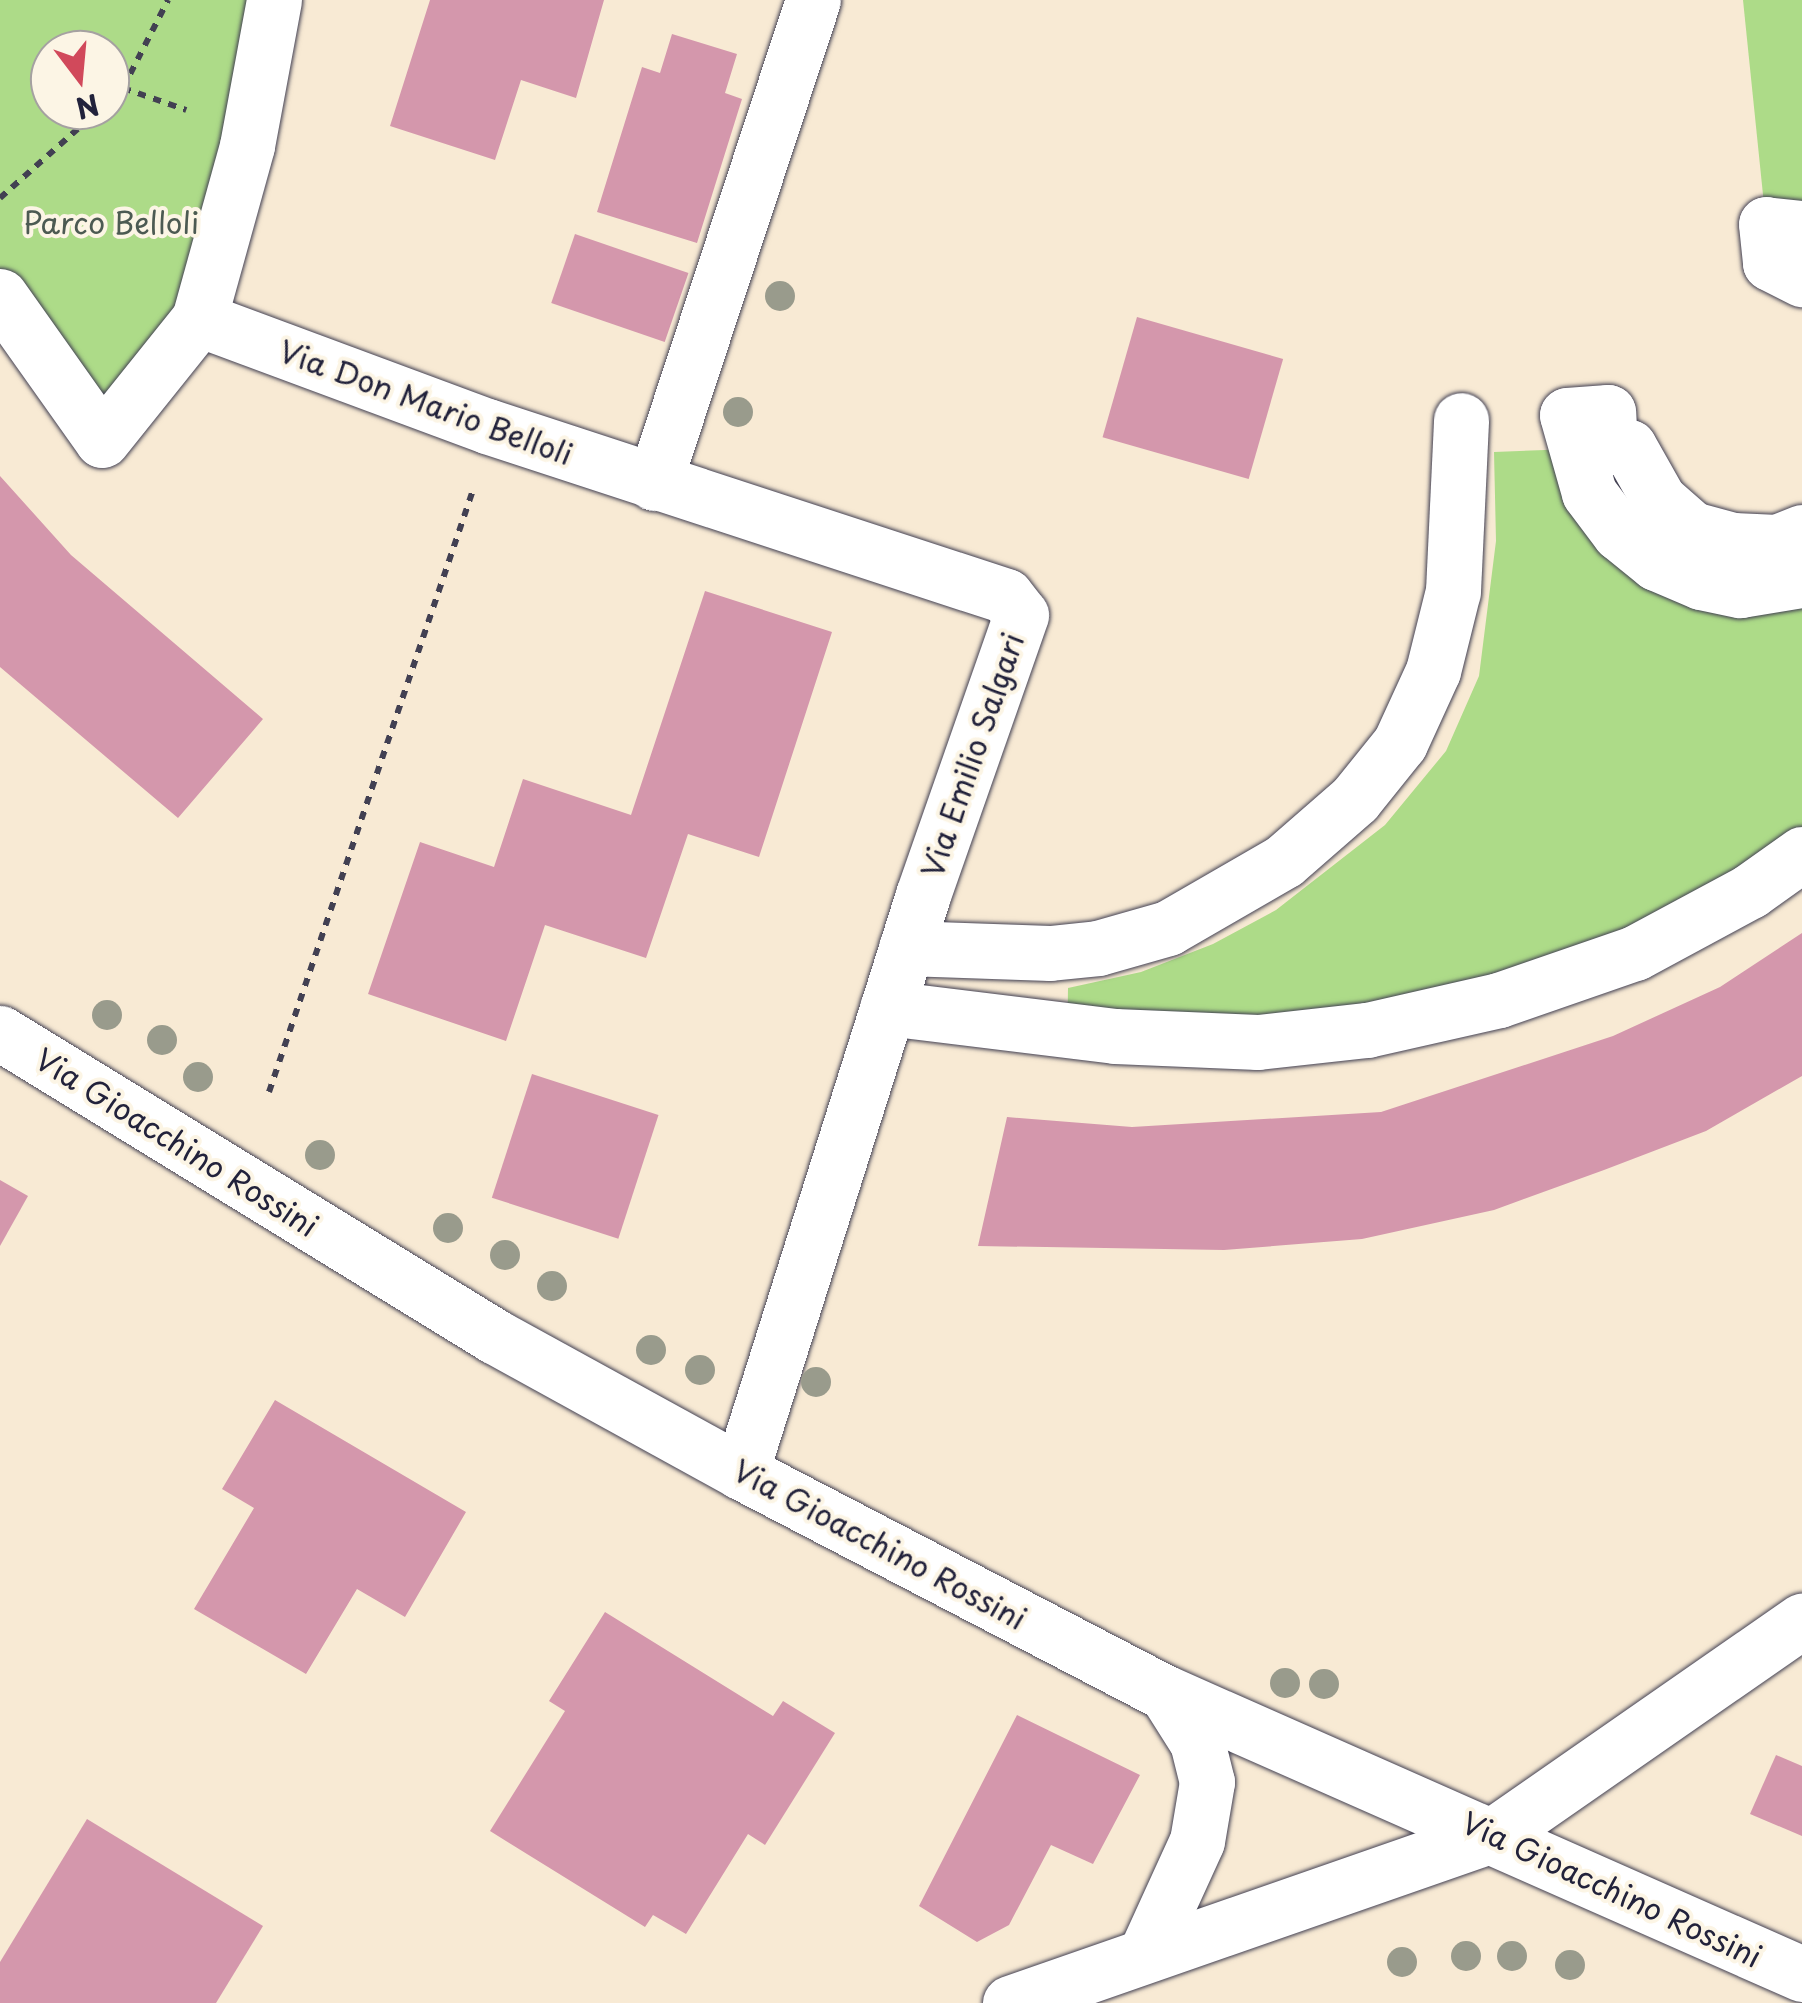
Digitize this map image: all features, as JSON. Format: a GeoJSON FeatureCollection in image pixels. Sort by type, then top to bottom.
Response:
{"type":"FeatureCollection","features":[{"type":"Feature","properties":{"kind":"street"},"geometry":{"type":"LineString","coordinates":[[0,296],[102,440],[199,320],[248,146],[274,0]]}},
{"type":"Feature","properties":{"kind":"street"},"geometry":{"type":"LineString","coordinates":[[654,483],[812,0]]}},
{"type":"Feature","properties":{"kind":"street"},"geometry":{"type":"LineString","coordinates":[[1802,228],[1766,224],[1770,263],[1802,279]]}},
{"type":"Feature","properties":{"kind":"street","name":"Via Don Mario Belloli"},"geometry":{"type":"LineString","coordinates":[[199,320],[654,483]]}},
{"type":"Feature","properties":{"kind":"street"},"geometry":{"type":"LineString","coordinates":[[1802,532],[1776,542],[1733,540],[1692,528],[1658,500],[1630,447],[1610,447],[1608,412],[1567,415],[1588,494],[1619,533],[1656,563],[1701,582],[1740,590],[1802,580]]}},
{"type":"Feature","properties":{"kind":"street"},"geometry":{"type":"LineString","coordinates":[[906,948],[1050,953],[1168,928],[1284,861],[1355,798],[1400,744],[1433,672],[1453,591],[1461,420]]}},
{"type":"Feature","properties":{"kind":"street","name":"Via Emilio Salgari"},"geometry":{"type":"LineString","coordinates":[[654,483],[1016,604],[1022,615],[886,1008],[742,1472]]}},
{"type":"Feature","properties":{"kind":"street"},"geometry":{"type":"LineString","coordinates":[[886,1008],[1115,1036],[1258,1042],[1367,1030],[1500,1000],[1636,952],[1750,891],[1802,854]]}},
{"type":"Feature","properties":{"kind":"street","name":"Via Gioacchino Rossini"},"geometry":{"type":"LineString","coordinates":[[0,1033],[494,1336],[742,1472],[1166,1693],[1496,1834],[1688,1928],[1802,1974]]}},
{"type":"Feature","properties":{"kind":"street"},"geometry":{"type":"LineString","coordinates":[[1010,2003],[1496,1834],[1802,1621]]}},
{"type":"Feature","properties":{"kind":"street"},"geometry":{"type":"LineString","coordinates":[[1145,1955],[1197,1841],[1207,1782],[1197,1742],[1166,1693]]}},
{"type":"Feature","properties":{"kind":"path"},"geometry":{"type":"LineString","coordinates":[[130,74],[168,0]]}},
{"type":"Feature","properties":{"kind":"path"},"geometry":{"type":"LineString","coordinates":[[0,198],[76,130]]}},
{"type":"Feature","properties":{"kind":"path"},"geometry":{"type":"LineString","coordinates":[[270,1092],[480,467]]}},
{"type":"Feature","properties":{"kind":"green space","name":"Parco Belloli"},"geometry":{"type":"Polygon","coordinates":[[[0,0],[274,0],[199,319],[102,440],[0,296],[0,0]]]}},
{"type":"Feature","properties":{"kind":"green space"},"geometry":{"type":"Polygon","coordinates":[[[1743,0],[1802,0],[1802,228],[1766,224],[1743,0]]]}},
{"type":"Feature","properties":{"kind":"green space"},"geometry":{"type":"Polygon","coordinates":[[[1573,449],[1589,493],[1802,580],[1802,872],[1650,961],[1067,1054],[1068,988],[1141,972],[1213,944],[1276,910],[1385,825],[1446,751],[1479,676],[1496,541],[1494,452],[1573,449]]]}},
{"type":"Feature","properties":{"kind":"building"},"geometry":{"type":"Polygon","coordinates":[[[430,0],[604,0],[576,98],[521,80],[495,160],[390,126],[430,0]]]}},
{"type":"Feature","properties":{"kind":"building"},"geometry":{"type":"Polygon","coordinates":[[[672,34],[737,54],[725,93],[742,99],[697,243],[597,212],[642,67],[660,73],[672,34]]]}},
{"type":"Feature","properties":{"kind":"building"},"geometry":{"type":"Polygon","coordinates":[[[575,234],[688,273],[665,342],[551,303],[575,234]]]}},
{"type":"Feature","properties":{"kind":"building"},"geometry":{"type":"Polygon","coordinates":[[[1137,317],[1283,359],[1249,479],[1103,437],[1137,317]]]}},
{"type":"Feature","properties":{"kind":"building"},"geometry":{"type":"Polygon","coordinates":[[[0,476],[71,555],[263,719],[178,818],[0,667],[0,476]]]}},
{"type":"Feature","properties":{"kind":"building"},"geometry":{"type":"Polygon","coordinates":[[[705,591],[832,632],[759,857],[688,834],[646,958],[545,925],[506,1041],[368,994],[420,842],[494,867],[523,779],[631,815],[705,591]]]}},
{"type":"Feature","properties":{"kind":"building"},"geometry":{"type":"Polygon","coordinates":[[[1802,933],[1802,1076],[1706,1131],[1604,1170],[1494,1210],[1362,1239],[1224,1250],[978,1246],[1007,1117],[1132,1127],[1381,1112],[1613,1036],[1720,987],[1802,933]]]}},
{"type":"Feature","properties":{"kind":"building"},"geometry":{"type":"Polygon","coordinates":[[[532,1074],[658,1115],[618,1239],[492,1198],[532,1074]]]}},
{"type":"Feature","properties":{"kind":"building"},"geometry":{"type":"Polygon","coordinates":[[[0,1180],[28,1196],[0,1246],[0,1180]]]}},
{"type":"Feature","properties":{"kind":"building"},"geometry":{"type":"Polygon","coordinates":[[[275,1400],[466,1512],[405,1617],[357,1589],[306,1674],[194,1609],[254,1508],[222,1489],[275,1400]]]}},
{"type":"Feature","properties":{"kind":"building"},"geometry":{"type":"Polygon","coordinates":[[[605,1612],[773,1716],[783,1701],[835,1733],[765,1845],[748,1834],[686,1934],[653,1915],[645,1927],[490,1831],[565,1711],[549,1701],[605,1612]]]}},
{"type":"Feature","properties":{"kind":"building"},"geometry":{"type":"Polygon","coordinates":[[[1017,1715],[1140,1775],[1093,1864],[1051,1845],[1009,1925],[977,1942],[919,1906],[1017,1715]]]}},
{"type":"Feature","properties":{"kind":"building"},"geometry":{"type":"Polygon","coordinates":[[[1776,1755],[1802,1766],[1802,1836],[1750,1814],[1776,1755]]]}},
{"type":"Feature","properties":{"kind":"building"},"geometry":{"type":"Polygon","coordinates":[[[87,1819],[263,1926],[216,2003],[0,2003],[0,1962],[87,1819]]]}}]}
